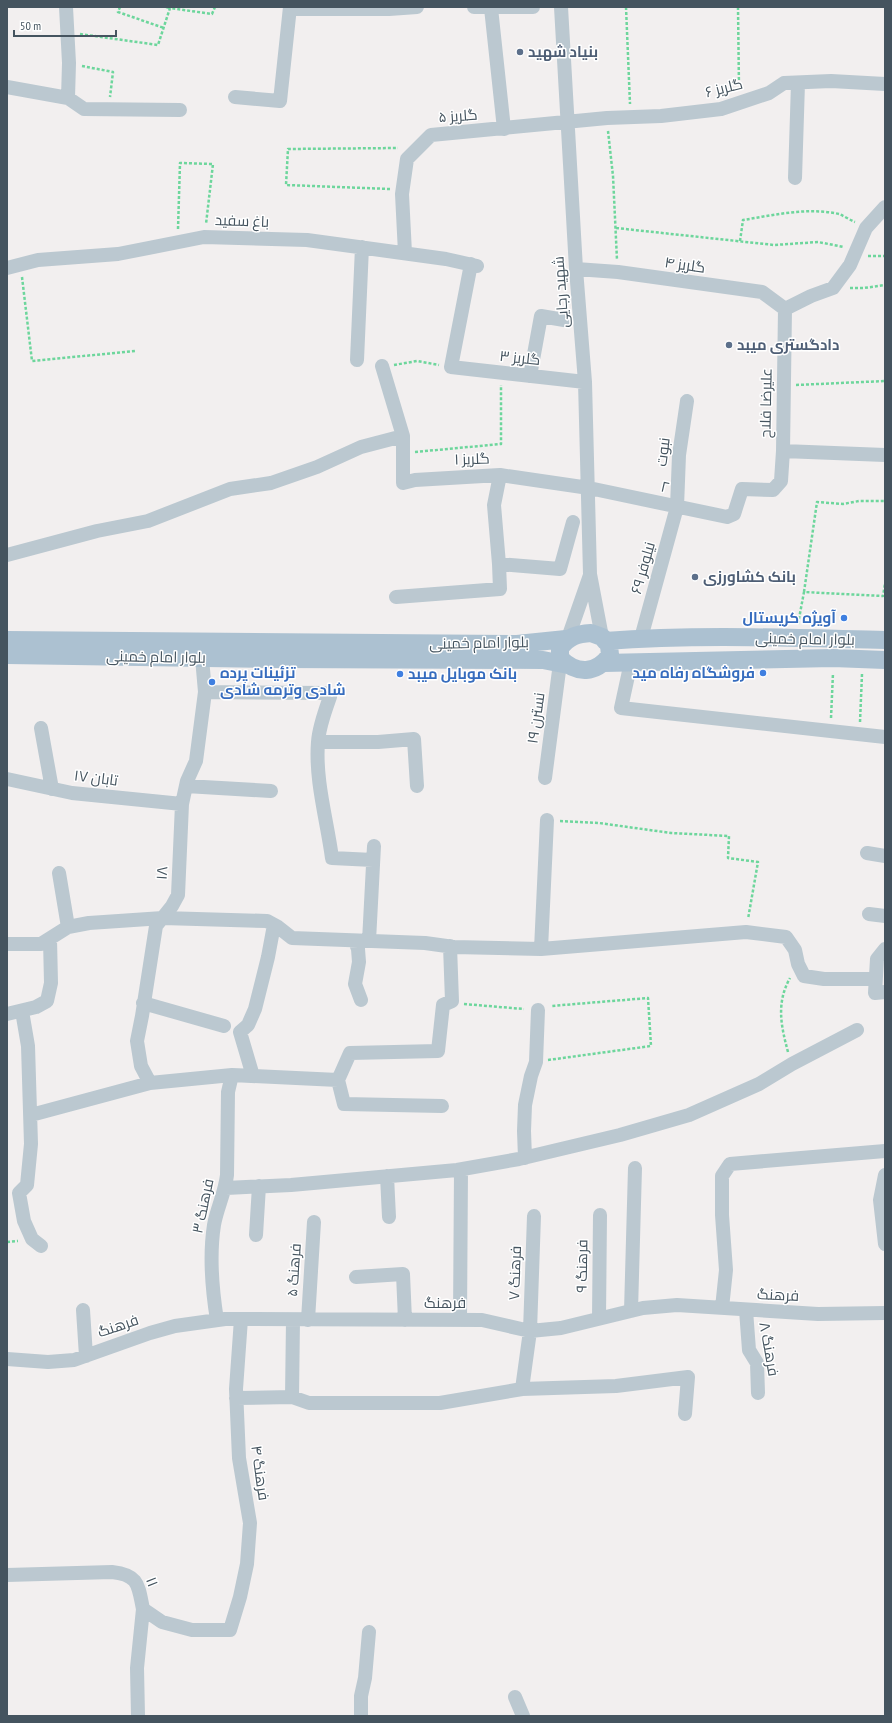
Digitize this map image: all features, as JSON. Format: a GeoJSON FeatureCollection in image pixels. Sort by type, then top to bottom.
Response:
{"type":"FeatureCollection","features":[{"type":"Feature","properties":{"kind":"main road"},"geometry":{"type":"LineString","coordinates":[[591,633],[604,639],[610,645],[610,655],[604,663],[593,669],[579,670],[564,664],[560,658],[560,648],[567,639],[577,634],[591,633]]}},
{"type":"Feature","properties":{"kind":"main road","name":"بلوار امام خمینی"},"geometry":{"type":"LineString","coordinates":[[604,639],[796,638],[885,640]]}},
{"type":"Feature","properties":{"kind":"main road","name":"بلوار امام خمینی"},"geometry":{"type":"LineString","coordinates":[[7,640],[517,644],[567,639]]}},
{"type":"Feature","properties":{"kind":"main road","name":"بلوار امام خمینی"},"geometry":{"type":"LineString","coordinates":[[7,655],[543,660],[564,664]]}},
{"type":"Feature","properties":{"kind":"main road","name":"بلوار امام خمینی"},"geometry":{"type":"LineString","coordinates":[[604,663],[833,658],[885,660]]}},
{"type":"Feature","properties":{"kind":"street"},"geometry":{"type":"LineString","coordinates":[[66,7],[69,63],[68,98]]}},
{"type":"Feature","properties":{"kind":"street"},"geometry":{"type":"LineString","coordinates":[[235,97],[280,101],[290,8],[417,7]]}},
{"type":"Feature","properties":{"kind":"street"},"geometry":{"type":"LineString","coordinates":[[474,7],[533,7]]}},
{"type":"Feature","properties":{"kind":"street","name":"شهید رجایی"},"geometry":{"type":"LineString","coordinates":[[561,7],[576,269],[585,382],[590,574]]}},
{"type":"Feature","properties":{"kind":"street"},"geometry":{"type":"LineString","coordinates":[[491,8],[504,129]]}},
{"type":"Feature","properties":{"kind":"street","name":"گلریز ۶"},"geometry":{"type":"LineString","coordinates":[[568,122],[607,118],[662,116],[721,109],[769,93],[784,83],[831,81],[885,84]]}},
{"type":"Feature","properties":{"kind":"street"},"geometry":{"type":"LineString","coordinates":[[795,178],[798,83]]}},
{"type":"Feature","properties":{"kind":"street"},"geometry":{"type":"LineString","coordinates":[[7,87],[68,98],[84,109],[180,110]]}},
{"type":"Feature","properties":{"kind":"street","name":"گلریز ۵"},"geometry":{"type":"LineString","coordinates":[[405,253],[402,189],[407,159],[432,135],[568,122]]}},
{"type":"Feature","properties":{"kind":"street"},"geometry":{"type":"LineString","coordinates":[[785,309],[833,288],[850,265],[866,228],[885,207]]}},
{"type":"Feature","properties":{"kind":"street","name":"باغ سفید"},"geometry":{"type":"LineString","coordinates":[[7,268],[38,260],[118,254],[204,237],[307,240],[405,253],[474,265],[451,367]]}},
{"type":"Feature","properties":{"kind":"street"},"geometry":{"type":"LineString","coordinates":[[357,360],[362,247]]}},
{"type":"Feature","properties":{"kind":"street","name":"گلریز ۴"},"geometry":{"type":"LineString","coordinates":[[576,269],[618,272],[762,292],[785,309]]}},
{"type":"Feature","properties":{"kind":"street","name":"علیرضا فلاح"},"geometry":{"type":"LineString","coordinates":[[734,514],[742,488],[773,490],[781,481],[783,451],[785,309]]}},
{"type":"Feature","properties":{"kind":"street"},"geometry":{"type":"LineString","coordinates":[[530,376],[541,316],[564,320]]}},
{"type":"Feature","properties":{"kind":"street","name":"گلریز ۱"},"geometry":{"type":"LineString","coordinates":[[382,366],[403,436],[403,483],[415,480],[500,475],[588,488]]}},
{"type":"Feature","properties":{"kind":"street","name":"گلریز ۳"},"geometry":{"type":"LineString","coordinates":[[451,367],[585,382]]}},
{"type":"Feature","properties":{"kind":"street","name":"نبوت"},"geometry":{"type":"LineString","coordinates":[[677,507],[678,455],[687,401]]}},
{"type":"Feature","properties":{"kind":"street"},"geometry":{"type":"LineString","coordinates":[[7,555],[97,531],[148,521],[230,489],[271,483],[317,467],[361,447],[403,436]]}},
{"type":"Feature","properties":{"kind":"street","name":"علیرضا فلاح"},"geometry":{"type":"LineString","coordinates":[[783,451],[885,455]]}},
{"type":"Feature","properties":{"kind":"street"},"geometry":{"type":"LineString","coordinates":[[396,597],[500,589],[494,505],[500,475]]}},
{"type":"Feature","properties":{"kind":"street","name":"۲"},"geometry":{"type":"LineString","coordinates":[[588,488],[727,517],[734,514]]}},
{"type":"Feature","properties":{"kind":"street","name":"نیلوفر ۶۹"},"geometry":{"type":"LineString","coordinates":[[641,638],[677,507]]}},
{"type":"Feature","properties":{"kind":"street"},"geometry":{"type":"LineString","coordinates":[[499,564],[560,569],[573,522]]}},
{"type":"Feature","properties":{"kind":"street"},"geometry":{"type":"LineString","coordinates":[[567,639],[590,574]]}},
{"type":"Feature","properties":{"kind":"street"},"geometry":{"type":"LineString","coordinates":[[590,574],[604,639]]}},
{"type":"Feature","properties":{"kind":"street","name":"۱۸"},"geometry":{"type":"LineString","coordinates":[[150,1083],[141,1066],[137,1041],[156,926],[178,895],[182,804],[186,786],[196,761],[205,692],[202,658]]}},
{"type":"Feature","properties":{"kind":"street"},"geometry":{"type":"LineString","coordinates":[[631,662],[621,708],[885,737]]}},
{"type":"Feature","properties":{"kind":"street","name":"نسترن ۱۹"},"geometry":{"type":"LineString","coordinates":[[545,778],[564,664]]}},
{"type":"Feature","properties":{"kind":"street"},"geometry":{"type":"LineString","coordinates":[[205,692],[324,693],[330,697],[322,719],[318,742],[320,788],[332,858],[373,860]]}},
{"type":"Feature","properties":{"kind":"street"},"geometry":{"type":"LineString","coordinates":[[41,728],[52,788]]}},
{"type":"Feature","properties":{"kind":"street"},"geometry":{"type":"LineString","coordinates":[[318,742],[378,742],[414,739],[418,786]]}},
{"type":"Feature","properties":{"kind":"street","name":"تابان ۱۷"},"geometry":{"type":"LineString","coordinates":[[7,779],[72,793],[182,804]]}},
{"type":"Feature","properties":{"kind":"street"},"geometry":{"type":"LineString","coordinates":[[186,786],[271,791]]}},
{"type":"Feature","properties":{"kind":"street"},"geometry":{"type":"LineString","coordinates":[[541,949],[547,820]]}},
{"type":"Feature","properties":{"kind":"street"},"geometry":{"type":"LineString","coordinates":[[361,1000],[355,984],[359,962],[358,949],[362,941],[374,846]]}},
{"type":"Feature","properties":{"kind":"street"},"geometry":{"type":"LineString","coordinates":[[868,854],[885,856]]}},
{"type":"Feature","properties":{"kind":"street"},"geometry":{"type":"LineString","coordinates":[[59,873],[68,927]]}},
{"type":"Feature","properties":{"kind":"street"},"geometry":{"type":"LineString","coordinates":[[869,914],[885,916]]}},
{"type":"Feature","properties":{"kind":"street"},"geometry":{"type":"LineString","coordinates":[[7,944],[41,944],[68,927],[89,923],[163,918],[267,921],[274,924],[292,938],[541,949],[746,932],[786,937],[795,950],[798,964],[804,976],[824,980],[876,980]]}},
{"type":"Feature","properties":{"kind":"street"},"geometry":{"type":"LineString","coordinates":[[253,1076],[240,1032],[248,1025],[255,1009],[268,957],[274,924]]}},
{"type":"Feature","properties":{"kind":"street"},"geometry":{"type":"LineString","coordinates":[[7,1014],[22,1011],[47,1002],[51,983],[50,939]]}},
{"type":"Feature","properties":{"kind":"street"},"geometry":{"type":"LineString","coordinates":[[442,1106],[344,1104],[338,1080],[350,1053],[438,1051],[443,1005],[452,1001],[450,946]]}},
{"type":"Feature","properties":{"kind":"street"},"geometry":{"type":"LineString","coordinates":[[885,949],[877,959],[875,993],[885,992]]}},
{"type":"Feature","properties":{"kind":"street"},"geometry":{"type":"LineString","coordinates":[[143,1003],[224,1026]]}},
{"type":"Feature","properties":{"kind":"street"},"geometry":{"type":"LineString","coordinates":[[525,1158],[524,1132],[526,1105],[531,1076],[536,1062],[538,1010]]}},
{"type":"Feature","properties":{"kind":"street"},"geometry":{"type":"LineString","coordinates":[[22,1011],[28,1046],[28,1090],[31,1115],[31,1144],[27,1185],[19,1193],[24,1220],[32,1239],[41,1246]]}},
{"type":"Feature","properties":{"kind":"street"},"geometry":{"type":"LineString","coordinates":[[226,1188],[461,1170],[525,1158],[620,1135],[689,1116],[759,1084],[792,1064],[857,1030]]}},
{"type":"Feature","properties":{"kind":"street"},"geometry":{"type":"LineString","coordinates":[[31,1115],[150,1083],[232,1075],[338,1080]]}},
{"type":"Feature","properties":{"kind":"street","name":"فرهنگ ۳"},"geometry":{"type":"LineString","coordinates":[[217,1320],[212,1289],[212,1252],[217,1213],[226,1188],[228,1092],[232,1075]]}},
{"type":"Feature","properties":{"kind":"street"},"geometry":{"type":"LineString","coordinates":[[722,1308],[726,1270],[722,1215],[722,1176],[730,1164],[885,1151]]}},
{"type":"Feature","properties":{"kind":"street"},"geometry":{"type":"LineString","coordinates":[[631,1310],[635,1168]]}},
{"type":"Feature","properties":{"kind":"street"},"geometry":{"type":"LineString","coordinates":[[460,1320],[461,1170]]}},
{"type":"Feature","properties":{"kind":"street"},"geometry":{"type":"LineString","coordinates":[[885,1175],[880,1200],[885,1244]]}},
{"type":"Feature","properties":{"kind":"street"},"geometry":{"type":"LineString","coordinates":[[387,1176],[389,1217]]}},
{"type":"Feature","properties":{"kind":"street"},"geometry":{"type":"LineString","coordinates":[[256,1235],[259,1186]]}},
{"type":"Feature","properties":{"kind":"street","name":"فرهنگ ۹"},"geometry":{"type":"LineString","coordinates":[[599,1318],[600,1215]]}},
{"type":"Feature","properties":{"kind":"street","name":"فرهنگ ۷"},"geometry":{"type":"LineString","coordinates":[[522,1389],[530,1331],[534,1216]]}},
{"type":"Feature","properties":{"kind":"street","name":"فرهنگ ۵"},"geometry":{"type":"LineString","coordinates":[[308,1320],[314,1222]]}},
{"type":"Feature","properties":{"kind":"street"},"geometry":{"type":"LineString","coordinates":[[356,1277],[403,1274],[405,1320]]}},
{"type":"Feature","properties":{"kind":"street","name":"فرهنگ"},"geometry":{"type":"LineString","coordinates":[[7,1359],[48,1362],[74,1360],[156,1331],[175,1326],[217,1320],[482,1320],[530,1331],[561,1328],[631,1310],[677,1305],[818,1314],[885,1314]]}},
{"type":"Feature","properties":{"kind":"street"},"geometry":{"type":"LineString","coordinates":[[83,1310],[86,1356]]}},
{"type":"Feature","properties":{"kind":"street","name":"فرهنگ ۸"},"geometry":{"type":"LineString","coordinates":[[746,1310],[749,1350],[757,1363],[758,1393]]}},
{"type":"Feature","properties":{"kind":"street","name":"فرهنگ ۴"},"geometry":{"type":"LineString","coordinates":[[230,1630],[240,1597],[247,1564],[250,1523],[239,1458],[236,1398],[241,1319]]}},
{"type":"Feature","properties":{"kind":"street"},"geometry":{"type":"LineString","coordinates":[[292,1397],[293,1320]]}},
{"type":"Feature","properties":{"kind":"street"},"geometry":{"type":"LineString","coordinates":[[236,1398],[292,1397],[309,1403],[440,1403],[522,1389],[616,1386],[688,1377],[685,1414]]}},
{"type":"Feature","properties":{"kind":"street","name":"۱۱"},"geometry":{"type":"LineString","coordinates":[[7,1575],[112,1572],[127,1574],[134,1579],[143,1609],[162,1622],[192,1630],[230,1630]]}},
{"type":"Feature","properties":{"kind":"street"},"geometry":{"type":"LineString","coordinates":[[138,1716],[137,1668],[143,1609]]}},
{"type":"Feature","properties":{"kind":"street"},"geometry":{"type":"LineString","coordinates":[[361,1716],[361,1696],[365,1678],[369,1632]]}},
{"type":"Feature","properties":{"kind":"street"},"geometry":{"type":"LineString","coordinates":[[515,1697],[523,1716]]}},
{"type":"Feature","properties":{"kind":"path"},"geometry":{"type":"LineString","coordinates":[[120,7],[118,12],[164,28]]}},
{"type":"Feature","properties":{"kind":"path"},"geometry":{"type":"LineString","coordinates":[[166,7],[212,14],[215,7]]}},
{"type":"Feature","properties":{"kind":"path"},"geometry":{"type":"LineString","coordinates":[[626,7],[630,118]]}},
{"type":"Feature","properties":{"kind":"path"},"geometry":{"type":"LineString","coordinates":[[738,7],[739,103]]}},
{"type":"Feature","properties":{"kind":"path"},"geometry":{"type":"LineString","coordinates":[[67,32],[158,45],[170,8]]}},
{"type":"Feature","properties":{"kind":"path"},"geometry":{"type":"LineString","coordinates":[[69,63],[113,72],[109,109]]}},
{"type":"Feature","properties":{"kind":"path"},"geometry":{"type":"LineString","coordinates":[[607,118],[613,176],[618,272]]}},
{"type":"Feature","properties":{"kind":"path"},"geometry":{"type":"LineString","coordinates":[[402,189],[286,186],[288,149],[418,148]]}},
{"type":"Feature","properties":{"kind":"path"},"geometry":{"type":"LineString","coordinates":[[178,242],[180,163],[213,164],[204,237]]}},
{"type":"Feature","properties":{"kind":"path"},"geometry":{"type":"LineString","coordinates":[[740,241],[742,220],[784,213],[816,211],[840,214],[866,228]]}},
{"type":"Feature","properties":{"kind":"path"},"geometry":{"type":"LineString","coordinates":[[616,228],[774,245],[818,242],[857,249]]}},
{"type":"Feature","properties":{"kind":"path"},"geometry":{"type":"LineString","coordinates":[[21,265],[32,360],[135,351]]}},
{"type":"Feature","properties":{"kind":"path"},"geometry":{"type":"LineString","coordinates":[[833,288],[864,288],[885,285]]}},
{"type":"Feature","properties":{"kind":"path"},"geometry":{"type":"LineString","coordinates":[[382,366],[418,361],[451,367]]}},
{"type":"Feature","properties":{"kind":"path"},"geometry":{"type":"LineString","coordinates":[[403,453],[501,444],[501,373]]}},
{"type":"Feature","properties":{"kind":"path"},"geometry":{"type":"LineString","coordinates":[[784,386],[885,381]]}},
{"type":"Feature","properties":{"kind":"path"},"geometry":{"type":"LineString","coordinates":[[796,638],[817,502],[843,504],[859,501],[885,501]]}},
{"type":"Feature","properties":{"kind":"path"},"geometry":{"type":"LineString","coordinates":[[804,592],[883,596],[885,584]]}},
{"type":"Feature","properties":{"kind":"path"},"geometry":{"type":"LineString","coordinates":[[831,732],[833,658]]}},
{"type":"Feature","properties":{"kind":"path"},"geometry":{"type":"LineString","coordinates":[[860,735],[862,659]]}},
{"type":"Feature","properties":{"kind":"path"},"geometry":{"type":"LineString","coordinates":[[547,820],[599,823],[671,832],[729,836],[728,858],[758,862],[746,932]]}},
{"type":"Feature","properties":{"kind":"path"},"geometry":{"type":"LineString","coordinates":[[792,1064],[780,1020],[785,986],[798,964]]}},
{"type":"Feature","properties":{"kind":"path"},"geometry":{"type":"LineString","coordinates":[[536,1062],[651,1046],[648,998]]}},
{"type":"Feature","properties":{"kind":"place","name":"بنیاد شهید"},"geometry":{"type":"Point","coordinates":[520,52]}},
{"type":"Feature","properties":{"kind":"place","name":"دادگستری میبد"},"geometry":{"type":"Point","coordinates":[729,345]}},
{"type":"Feature","properties":{"kind":"place","name":"بانک کشاورزی"},"geometry":{"type":"Point","coordinates":[695,577]}},
{"type":"Feature","properties":{"kind":"place","name":"آویژه کریستال"},"geometry":{"type":"Point","coordinates":[844,618]}},
{"type":"Feature","properties":{"kind":"place","name":"فروشگاه رفاه مید"},"geometry":{"type":"Point","coordinates":[763,673]}},
{"type":"Feature","properties":{"kind":"place","name":"بانک موبایل میبد"},"geometry":{"type":"Point","coordinates":[400,674]}},
{"type":"Feature","properties":{"kind":"place","name":"تزئینات پرده شادی وترمه شادی"},"geometry":{"type":"Point","coordinates":[212,682]}}]}
